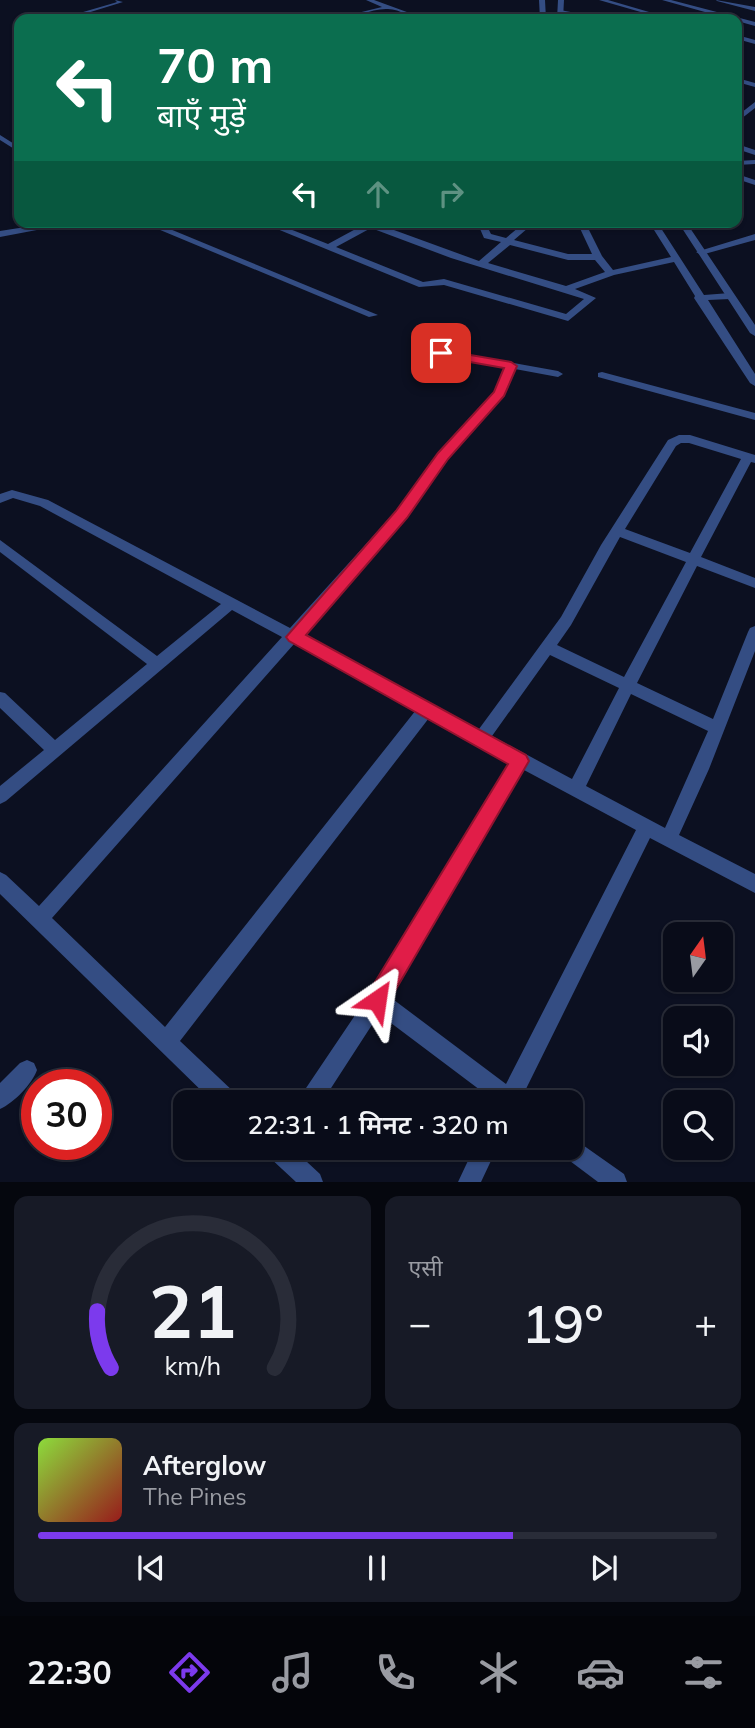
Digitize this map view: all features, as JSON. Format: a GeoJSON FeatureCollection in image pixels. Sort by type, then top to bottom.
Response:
{"type":"FeatureCollection","features":[{"type":"Feature","properties":{"kind":"street"},"geometry":{"type":"LineString","coordinates":[[80,14],[116,4],[120,2],[118,0]]}},
{"type":"Feature","properties":{"kind":"street"},"geometry":{"type":"LineString","coordinates":[[369,0],[408,14]]}},
{"type":"Feature","properties":{"kind":"street"},"geometry":{"type":"LineString","coordinates":[[602,0],[652,14]]}},
{"type":"Feature","properties":{"kind":"street"},"geometry":{"type":"LineString","coordinates":[[665,0],[717,14]]}},
{"type":"Feature","properties":{"kind":"street"},"geometry":{"type":"LineString","coordinates":[[719,0],[755,9]]}},
{"type":"Feature","properties":{"kind":"street"},"geometry":{"type":"LineString","coordinates":[[691,7],[701,3]]}},
{"type":"Feature","properties":{"kind":"street"},"geometry":{"type":"LineString","coordinates":[[357,14],[387,7]]}},
{"type":"Feature","properties":{"kind":"street"},"geometry":{"type":"LineString","coordinates":[[0,234],[38,228]]}},
{"type":"Feature","properties":{"kind":"street"},"geometry":{"type":"LineString","coordinates":[[160,228],[373,315]]}},
{"type":"Feature","properties":{"kind":"street"},"geometry":{"type":"LineString","coordinates":[[279,228],[422,285],[435,281],[444,282],[568,318],[591,298],[378,228]]}},
{"type":"Feature","properties":{"kind":"street"},"geometry":{"type":"LineString","coordinates":[[328,248],[360,228]]}},
{"type":"Feature","properties":{"kind":"street"},"geometry":{"type":"LineString","coordinates":[[484,228],[487,236],[568,257],[598,257]]}},
{"type":"Feature","properties":{"kind":"street"},"geometry":{"type":"LineString","coordinates":[[481,264],[524,228]]}},
{"type":"Feature","properties":{"kind":"street"},"geometry":{"type":"LineString","coordinates":[[584,228],[598,257],[611,273]]}},
{"type":"Feature","properties":{"kind":"street"},"geometry":{"type":"LineString","coordinates":[[657,228],[675,259],[708,298],[755,383]]}},
{"type":"Feature","properties":{"kind":"street"},"geometry":{"type":"LineString","coordinates":[[685,228],[755,333]]}},
{"type":"Feature","properties":{"kind":"street"},"geometry":{"type":"LineString","coordinates":[[701,252],[755,237]]}},
{"type":"Feature","properties":{"kind":"street"},"geometry":{"type":"LineString","coordinates":[[566,289],[611,273],[675,259]]}},
{"type":"Feature","properties":{"kind":"street"},"geometry":{"type":"LineString","coordinates":[[708,298],[730,296]]}},
{"type":"Feature","properties":{"kind":"street"},"geometry":{"type":"LineString","coordinates":[[441,353],[558,374]]}},
{"type":"Feature","properties":{"kind":"street"},"geometry":{"type":"LineString","coordinates":[[38,920],[295,637],[401,514],[443,456],[499,393],[511,366]]}},
{"type":"Feature","properties":{"kind":"street"},"geometry":{"type":"LineString","coordinates":[[602,374],[755,417]]}},
{"type":"Feature","properties":{"kind":"street"},"geometry":{"type":"LineString","coordinates":[[481,739],[566,621],[672,443],[679,439],[690,439],[752,458],[693,559],[575,790]]}},
{"type":"Feature","properties":{"kind":"street"},"geometry":{"type":"LineString","coordinates":[[0,499],[12,494],[44,503],[232,602],[520,761],[755,884]]}},
{"type":"Feature","properties":{"kind":"street"},"geometry":{"type":"LineString","coordinates":[[618,531],[755,583]]}},
{"type":"Feature","properties":{"kind":"street"},"geometry":{"type":"LineString","coordinates":[[0,545],[157,664]]}},
{"type":"Feature","properties":{"kind":"street"},"geometry":{"type":"LineString","coordinates":[[0,796],[232,602]]}},
{"type":"Feature","properties":{"kind":"street"},"geometry":{"type":"LineString","coordinates":[[669,839],[755,632]]}},
{"type":"Feature","properties":{"kind":"street"},"geometry":{"type":"LineString","coordinates":[[548,647],[717,728]]}},
{"type":"Feature","properties":{"kind":"street"},"geometry":{"type":"LineString","coordinates":[[0,698],[55,750]]}},
{"type":"Feature","properties":{"kind":"street"},"geometry":{"type":"LineString","coordinates":[[166,1043],[426,709]]}},
{"type":"Feature","properties":{"kind":"street"},"geometry":{"type":"LineString","coordinates":[[318,1090],[377,1000],[520,761]]}},
{"type":"Feature","properties":{"kind":"street"},"geometry":{"type":"LineString","coordinates":[[516,1090],[646,828]]}},
{"type":"Feature","properties":{"kind":"street"},"geometry":{"type":"LineString","coordinates":[[0,881],[215,1090]]}},
{"type":"Feature","properties":{"kind":"street"},"geometry":{"type":"LineString","coordinates":[[377,1000],[494,1090]]}},
{"type":"Feature","properties":{"kind":"street"},"geometry":{"type":"LineString","coordinates":[[0,1098],[21,1076]]}},
{"type":"Feature","properties":{"kind":"street"},"geometry":{"type":"LineString","coordinates":[[583,1157],[615,1182]]}},
{"type":"Feature","properties":{"kind":"street"},"geometry":{"type":"LineString","coordinates":[[289,1160],[312,1182]]}},
{"type":"Feature","properties":{"kind":"street"},"geometry":{"type":"LineString","coordinates":[[469,1182],[480,1160]]}},
{"type":"Feature","properties":{"kind":"route"},"geometry":{"type":"LineString","coordinates":[[377,1000],[520,761],[295,637],[401,514],[443,456],[499,393],[511,366],[441,353]]}}]}
